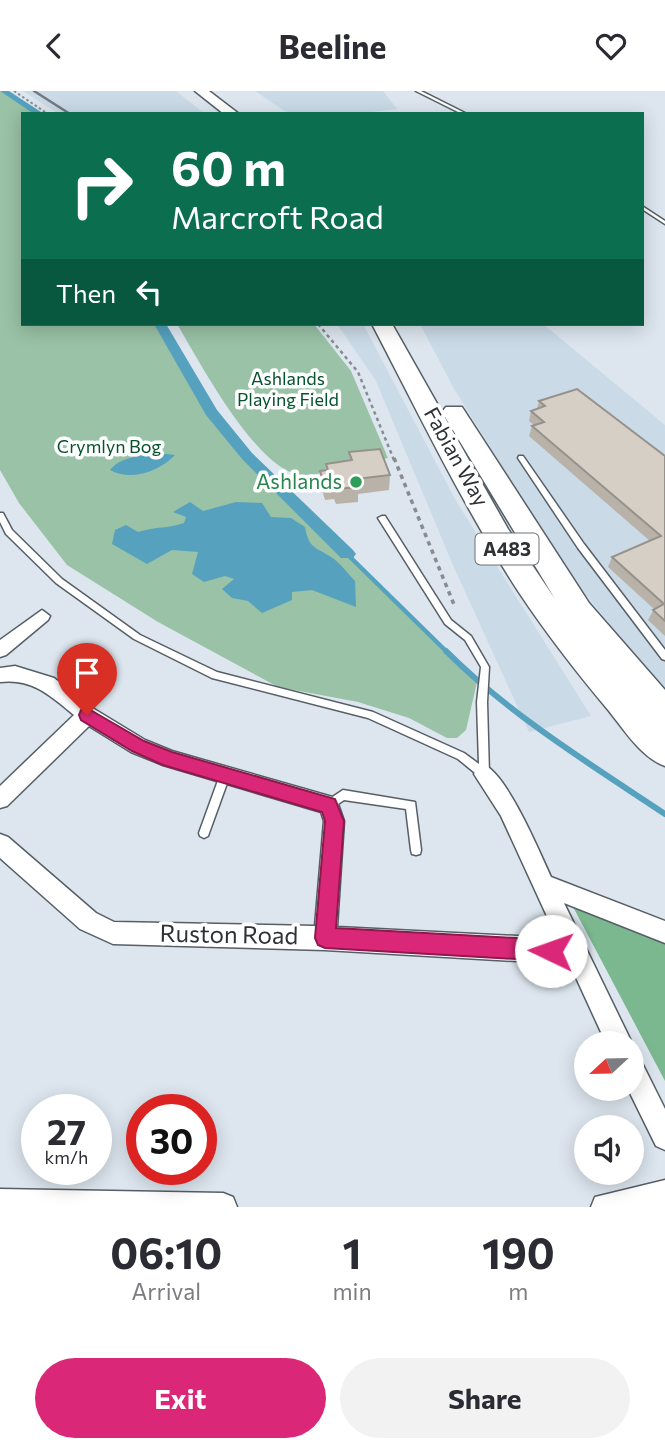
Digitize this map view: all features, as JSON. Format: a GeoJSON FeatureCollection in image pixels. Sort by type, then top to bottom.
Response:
{"type":"FeatureCollection","features":[{"type":"Feature","properties":{"kind":"highway"},"geometry":{"type":"LineString","coordinates":[[189,91],[217,112]]}},
{"type":"Feature","properties":{"kind":"highway"},"geometry":{"type":"LineString","coordinates":[[201,91],[230,112]]}},
{"type":"Feature","properties":{"kind":"highway","name":"Fabian Way"},"geometry":{"type":"LineString","coordinates":[[383,326],[513,559],[572,642],[614,695],[665,751]]}},
{"type":"Feature","properties":{"kind":"highway","name":"Fabian Way"},"geometry":{"type":"LineString","coordinates":[[402,326],[578,611],[665,714]]}},
{"type":"Feature","properties":{"kind":"street"},"geometry":{"type":"LineString","coordinates":[[0,650],[42,616]]}},
{"type":"Feature","properties":{"kind":"street"},"geometry":{"type":"LineString","coordinates":[[0,675],[15,673],[48,683],[87,715],[138,746],[170,759],[329,805],[334,821],[325,938]]}},
{"type":"Feature","properties":{"kind":"street"},"geometry":{"type":"LineString","coordinates":[[0,799],[87,715]]}},
{"type":"Feature","properties":{"kind":"street"},"geometry":{"type":"LineString","coordinates":[[484,774],[508,809],[613,1031]]}},
{"type":"Feature","properties":{"kind":"street","name":"Ruston Road"},"geometry":{"type":"LineString","coordinates":[[0,843],[88,921],[113,933],[325,938],[551,951],[573,945]]}},
{"type":"Feature","properties":{"kind":"street"},"geometry":{"type":"LineString","coordinates":[[544,885],[665,932]]}},
{"type":"Feature","properties":{"kind":"street"},"geometry":{"type":"LineString","coordinates":[[644,1094],[665,1137]]}},
{"type":"Feature","properties":{"kind":"street"},"geometry":{"type":"LineString","coordinates":[[605,1207],[665,1194]]}},
{"type":"Feature","properties":{"kind":"street"},"geometry":{"type":"LineString","coordinates":[[0,1203],[223,1207]]}},
{"type":"Feature","properties":{"kind":"lane"},"geometry":{"type":"LineString","coordinates":[[344,91],[355,93]]}},
{"type":"Feature","properties":{"kind":"lane"},"geometry":{"type":"LineString","coordinates":[[418,91],[461,112]]}},
{"type":"Feature","properties":{"kind":"lane"},"geometry":{"type":"LineString","coordinates":[[644,208],[665,223]]}},
{"type":"Feature","properties":{"kind":"lane"},"geometry":{"type":"LineString","coordinates":[[652,213],[665,216]]}},
{"type":"Feature","properties":{"kind":"lane"},"geometry":{"type":"LineString","coordinates":[[521,458],[581,546],[665,657]]}},
{"type":"Feature","properties":{"kind":"lane"},"geometry":{"type":"LineString","coordinates":[[0,515],[9,533],[59,581],[137,637],[215,675],[370,715],[461,756],[484,774]]}},
{"type":"Feature","properties":{"kind":"lane"},"geometry":{"type":"LineString","coordinates":[[382,518],[448,622],[468,638],[485,667],[482,702],[484,774]]}},
{"type":"Feature","properties":{"kind":"lane"},"geometry":{"type":"LineString","coordinates":[[204,833],[225,775]]}},
{"type":"Feature","properties":{"kind":"lane"},"geometry":{"type":"LineString","coordinates":[[329,805],[343,795],[411,805],[416,850]]}},
{"type":"Feature","properties":{"kind":"path"},"geometry":{"type":"LineString","coordinates":[[14,91],[45,112]]}},
{"type":"Feature","properties":{"kind":"path"},"geometry":{"type":"LineString","coordinates":[[320,326],[358,372],[468,638]]}},
{"type":"Feature","properties":{"kind":"shaded area"},"geometry":{"type":"Polygon","coordinates":[[[23,91],[176,91],[202,112],[56,112],[23,91]]]}},
{"type":"Feature","properties":{"kind":"shaded area"},"geometry":{"type":"Polygon","coordinates":[[[255,91],[383,91],[397,109],[371,112],[286,112],[255,91]]]}},
{"type":"Feature","properties":{"kind":"shaded area"},"geometry":{"type":"Polygon","coordinates":[[[338,326],[364,326],[456,501],[591,716],[529,732],[452,563],[376,381],[338,326]]]}},
{"type":"Feature","properties":{"kind":"shaded area"},"geometry":{"type":"Polygon","coordinates":[[[421,326],[545,326],[665,425],[665,691],[567,572],[453,387],[421,326]]]}},
{"type":"Feature","properties":{"kind":"green space","name":"Crymlyn Bog"},"geometry":{"type":"Polygon","coordinates":[[[0,91],[37,112],[21,112],[21,326],[161,326],[211,412],[247,456],[477,682],[466,730],[457,738],[447,738],[409,718],[358,702],[278,687],[158,622],[67,565],[19,503],[0,470],[0,91]]]}},
{"type":"Feature","properties":{"kind":"green space","name":"Ashlands Playing Field"},"geometry":{"type":"Polygon","coordinates":[[[178,326],[316,326],[351,371],[388,458],[314,474],[304,475],[286,470],[268,457],[250,437],[215,387],[178,326]]]}},
{"type":"Feature","properties":{"kind":"green space"},"geometry":{"type":"Polygon","coordinates":[[[571,903],[665,939],[665,1081],[644,1041],[644,1031],[639,1031],[571,903]]]}},
{"type":"Feature","properties":{"kind":"water"},"geometry":{"type":"Polygon","coordinates":[[[175,455],[161,466],[145,473],[127,475],[110,470],[129,458],[175,455]]]}},
{"type":"Feature","properties":{"kind":"water"},"geometry":{"type":"Polygon","coordinates":[[[190,502],[203,511],[236,502],[262,503],[271,517],[291,518],[305,527],[312,545],[337,561],[355,581],[356,607],[312,590],[292,592],[292,600],[262,613],[248,601],[232,598],[222,589],[234,579],[225,576],[204,582],[192,574],[198,552],[172,550],[147,564],[112,544],[115,530],[126,525],[138,532],[184,523],[186,517],[173,512],[190,502]]]}},
{"type":"Feature","properties":{"kind":"building"},"geometry":{"type":"Polygon","coordinates":[[[577,389],[665,456],[665,621],[653,610],[664,604],[612,557],[661,536],[532,426],[544,422],[531,411],[545,406],[539,401],[577,389]]]}},
{"type":"Feature","properties":{"kind":"building"},"geometry":{"type":"Polygon","coordinates":[[[380,449],[390,475],[356,479],[359,487],[336,489],[334,484],[325,485],[320,471],[328,470],[326,464],[352,460],[349,452],[380,449]]]}},
{"type":"Feature","properties":{"kind":"waterway"},"geometry":{"type":"LineString","coordinates":[[4,91],[37,112]]}},
{"type":"Feature","properties":{"kind":"waterway"},"geometry":{"type":"LineString","coordinates":[[161,326],[211,412],[247,456],[347,554]]}},
{"type":"Feature","properties":{"kind":"waterway"},"geometry":{"type":"LineString","coordinates":[[347,554],[448,653]]}},
{"type":"Feature","properties":{"kind":"waterway"},"geometry":{"type":"LineString","coordinates":[[446,651],[524,718],[665,814]]}},
{"type":"Feature","properties":{"kind":"railway"},"geometry":{"type":"LineString","coordinates":[[34,91],[67,112]]}},
{"type":"Feature","properties":{"kind":"place","name":"Ashlands"},"geometry":{"type":"Point","coordinates":[356,482]}},
{"type":"Feature","properties":{"kind":"route"},"geometry":{"type":"LineString","coordinates":[[87,715],[138,746],[170,759],[329,805],[334,821],[325,938],[551,951]]}}]}
